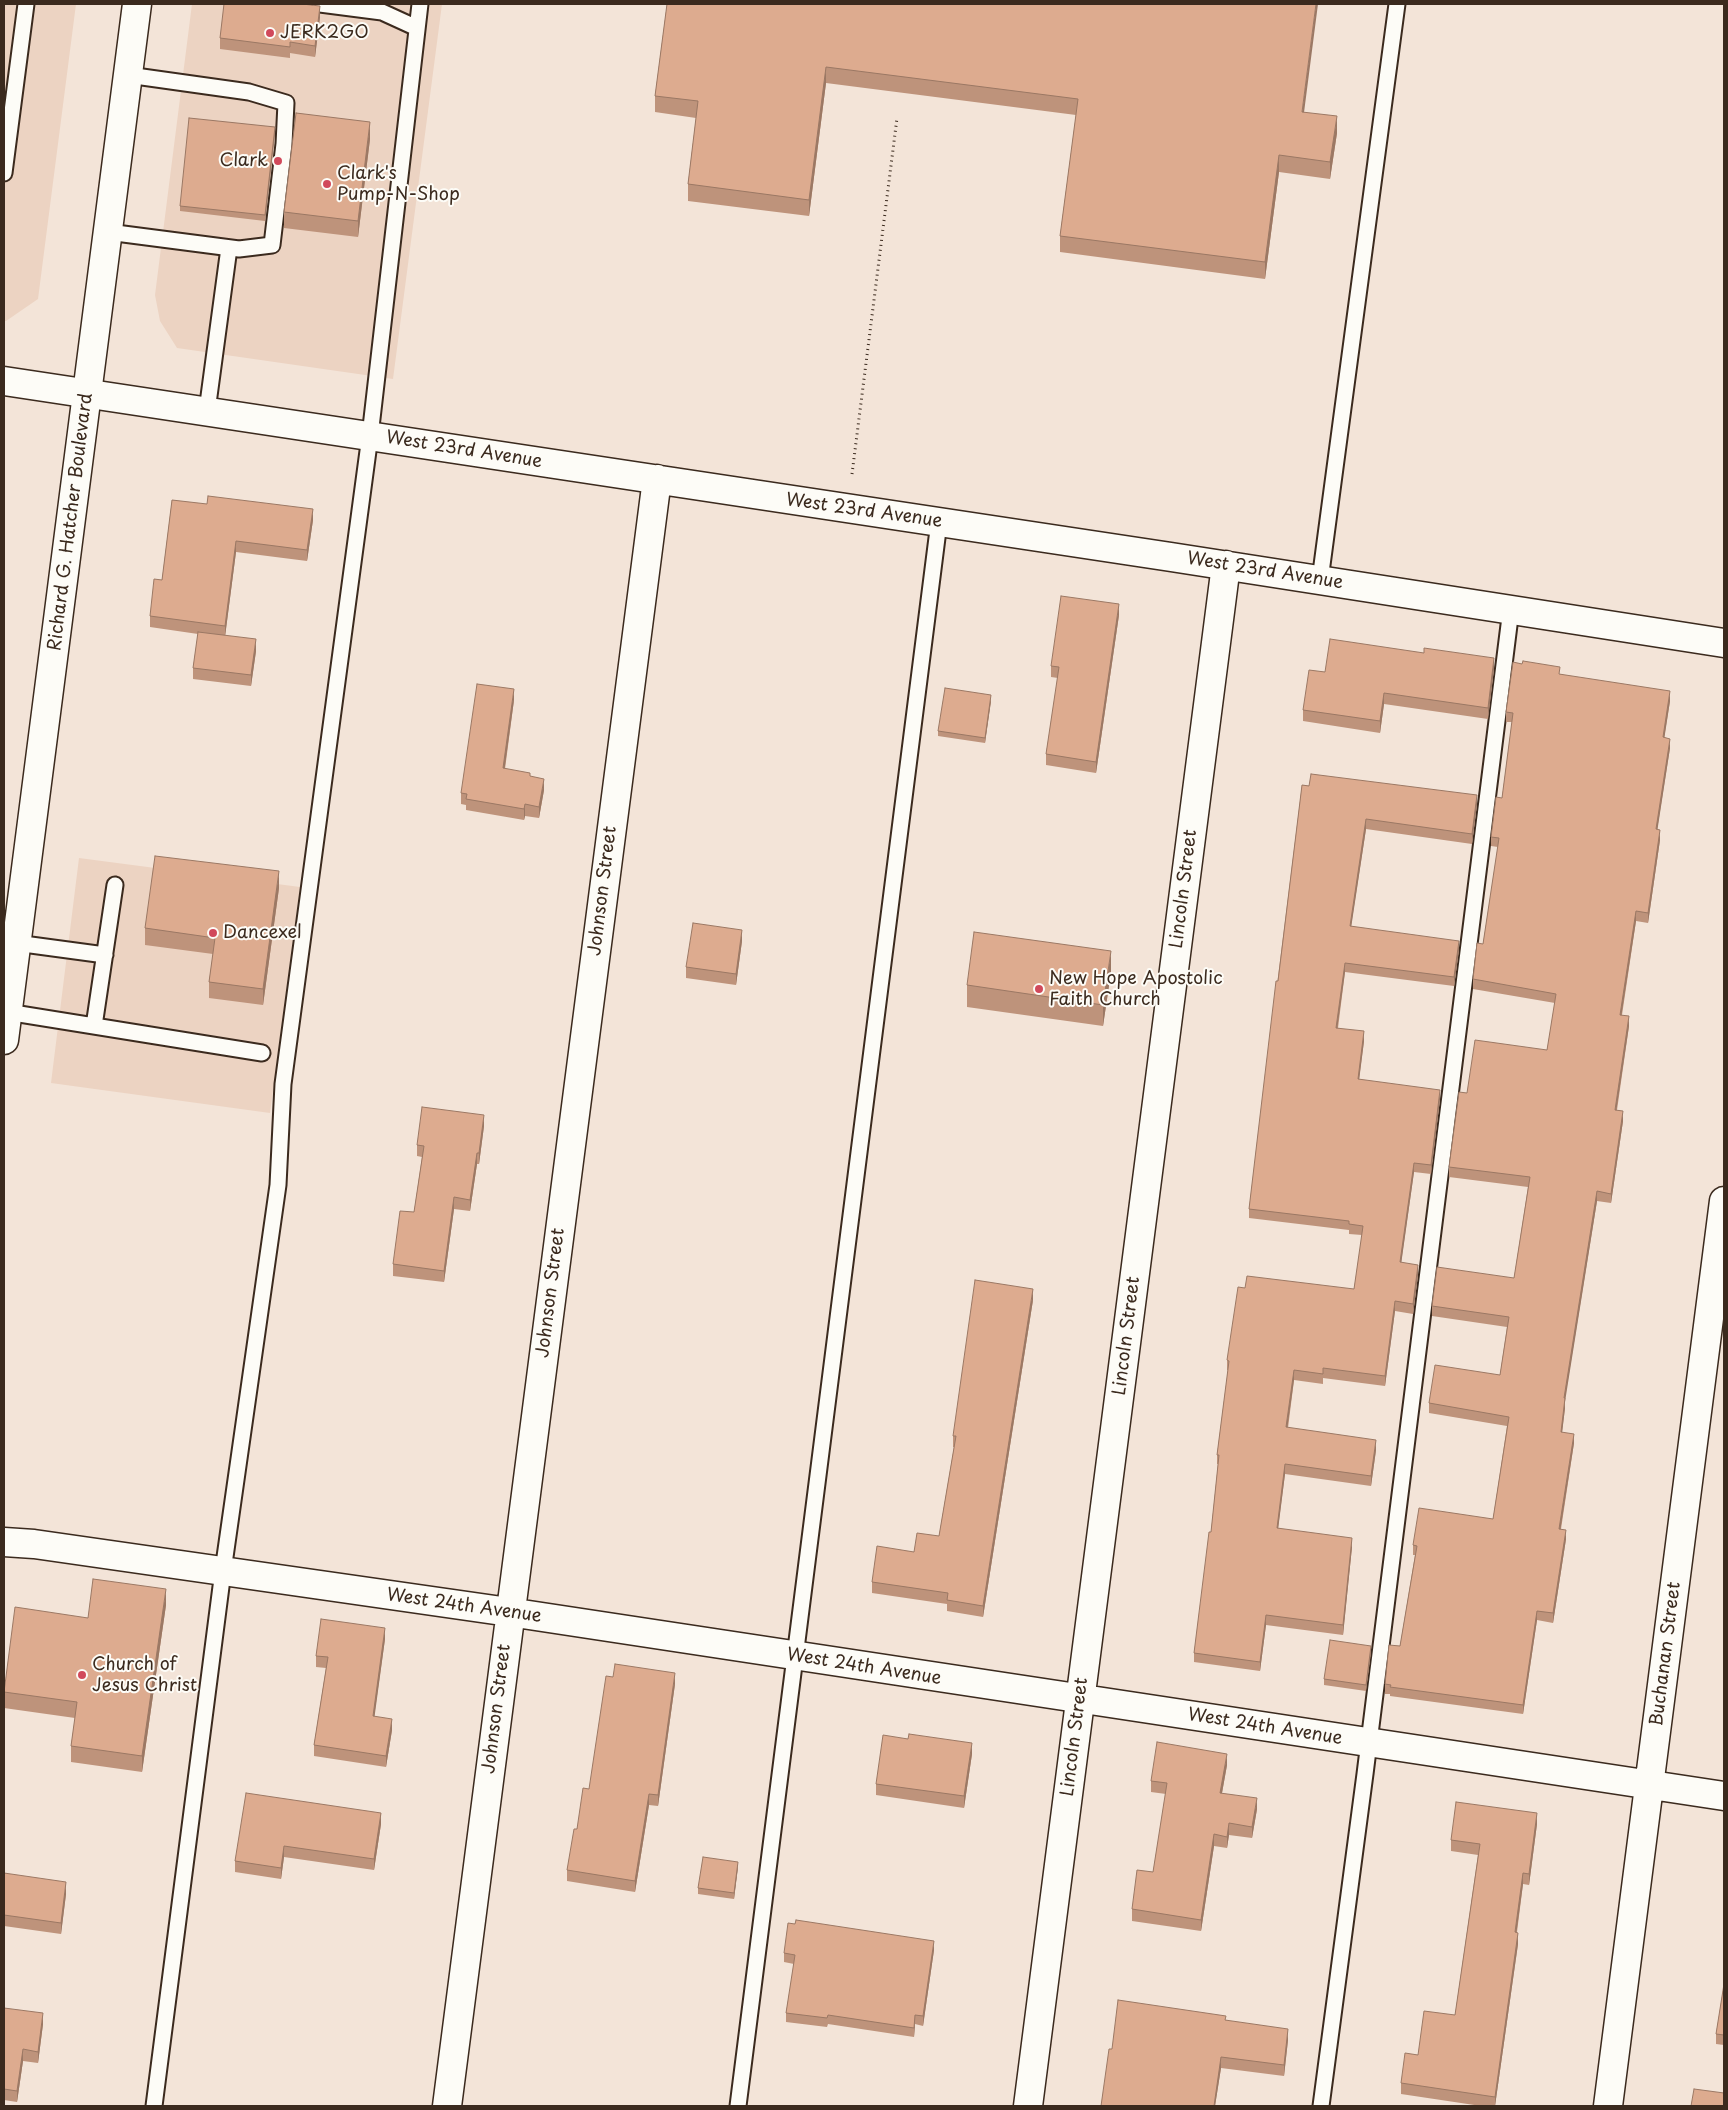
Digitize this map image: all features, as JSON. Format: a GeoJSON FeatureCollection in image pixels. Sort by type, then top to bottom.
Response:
{"type":"FeatureCollection","features":[{"type":"Feature","properties":{"kind":"street","name":"Richard G. Hatcher Boulevard"},"geometry":{"type":"LineString","coordinates":[[4,1040],[137,4]]}},
{"type":"Feature","properties":{"kind":"street","name":"West 23rd Avenue"},"geometry":{"type":"LineString","coordinates":[[4,381],[1226,565],[1724,643]]}},
{"type":"Feature","properties":{"kind":"street","name":"Johnson Street"},"geometry":{"type":"LineString","coordinates":[[446,2106],[657,479]]}},
{"type":"Feature","properties":{"kind":"street","name":"Lincoln Street"},"geometry":{"type":"LineString","coordinates":[[1028,2106],[1226,565]]}},
{"type":"Feature","properties":{"kind":"street","name":"Buchanan Street"},"geometry":{"type":"LineString","coordinates":[[1608,2106],[1724,1201]]}},
{"type":"Feature","properties":{"kind":"street","name":"West 24th Avenue"},"geometry":{"type":"LineString","coordinates":[[4,1542],[34,1544],[509,1612],[1724,1796]]}},
{"type":"Feature","properties":{"kind":"lane"},"geometry":{"type":"LineString","coordinates":[[4,173],[26,4]]}},
{"type":"Feature","properties":{"kind":"lane"},"geometry":{"type":"LineString","coordinates":[[320,4],[382,12],[417,28]]}},
{"type":"Feature","properties":{"kind":"lane"},"geometry":{"type":"LineString","coordinates":[[154,2106],[224,1571],[278,1185],[283,1084],[370,436],[420,4]]}},
{"type":"Feature","properties":{"kind":"lane"},"geometry":{"type":"LineString","coordinates":[[1320,580],[1397,4]]}},
{"type":"Feature","properties":{"kind":"lane"},"geometry":{"type":"LineString","coordinates":[[108,232],[239,250],[272,245],[284,144],[286,103],[249,92],[128,75]]}},
{"type":"Feature","properties":{"kind":"lane"},"geometry":{"type":"LineString","coordinates":[[207,411],[228,248]]}},
{"type":"Feature","properties":{"kind":"lane"},"geometry":{"type":"LineString","coordinates":[[738,2106],[938,522]]}},
{"type":"Feature","properties":{"kind":"lane"},"geometry":{"type":"LineString","coordinates":[[1321,2106],[1511,609]]}},
{"type":"Feature","properties":{"kind":"lane"},"geometry":{"type":"LineString","coordinates":[[94,1026],[115,885]]}},
{"type":"Feature","properties":{"kind":"lane"},"geometry":{"type":"LineString","coordinates":[[16,943],[105,954]]}},
{"type":"Feature","properties":{"kind":"lane"},"geometry":{"type":"LineString","coordinates":[[7,1012],[262,1053]]}},
{"type":"Feature","properties":{"kind":"path"},"geometry":{"type":"LineString","coordinates":[[847,508],[897,118]]}},
{"type":"Feature","properties":{"kind":"shaded area"},"geometry":{"type":"Polygon","coordinates":[[[4,4],[76,4],[38,299],[6,321],[4,321],[4,4]]]}},
{"type":"Feature","properties":{"kind":"shaded area"},"geometry":{"type":"Polygon","coordinates":[[[192,4],[442,4],[393,379],[177,348],[160,321],[155,295],[192,4]]]}},
{"type":"Feature","properties":{"kind":"shaded area"},"geometry":{"type":"Polygon","coordinates":[[[79,858],[300,887],[270,1113],[51,1083],[79,858]]]}},
{"type":"Feature","properties":{"kind":"building","name":"JERK2GO"},"geometry":{"type":"Polygon","coordinates":[[[224,4],[302,4],[320,6],[315,46],[290,42],[290,47],[220,38],[224,4]]]}},
{"type":"Feature","properties":{"kind":"building"},"geometry":{"type":"Polygon","coordinates":[[[667,4],[1316,4],[1302,112],[1337,116],[1330,162],[1279,155],[1265,262],[1060,236],[1078,99],[826,67],[809,200],[688,184],[698,101],[655,96],[667,4]]]}},
{"type":"Feature","properties":{"kind":"building","name":"Clark's Pump-N-Shop"},"geometry":{"type":"Polygon","coordinates":[[[296,113],[370,122],[358,221],[284,212],[296,113]]]}},
{"type":"Feature","properties":{"kind":"building"},"geometry":{"type":"Polygon","coordinates":[[[189,118],[275,127],[265,215],[180,206],[189,118]]]}},
{"type":"Feature","properties":{"kind":"building"},"geometry":{"type":"Polygon","coordinates":[[[208,496],[313,509],[307,550],[236,541],[225,626],[150,616],[154,579],[162,580],[172,500],[207,504],[208,496]]]}},
{"type":"Feature","properties":{"kind":"building"},"geometry":{"type":"Polygon","coordinates":[[[1061,596],[1119,604],[1096,762],[1046,754],[1059,667],[1051,666],[1061,596]]]}},
{"type":"Feature","properties":{"kind":"building"},"geometry":{"type":"Polygon","coordinates":[[[198,632],[256,639],[251,675],[193,668],[198,632]]]}},
{"type":"Feature","properties":{"kind":"building"},"geometry":{"type":"Polygon","coordinates":[[[1330,639],[1424,653],[1424,648],[1494,658],[1488,708],[1384,693],[1380,721],[1303,710],[1309,670],[1325,672],[1330,639]]]}},
{"type":"Feature","properties":{"kind":"building"},"geometry":{"type":"Polygon","coordinates":[[[1523,661],[1560,667],[1559,674],[1670,691],[1663,737],[1670,739],[1656,829],[1660,830],[1648,913],[1636,911],[1620,1015],[1629,1016],[1615,1110],[1623,1111],[1611,1194],[1597,1191],[1564,1398],[1561,1432],[1574,1434],[1559,1529],[1566,1530],[1553,1613],[1537,1611],[1523,1705],[1390,1687],[1391,1685],[1385,1684],[1389,1645],[1400,1646],[1417,1546],[1413,1545],[1419,1508],[1493,1519],[1509,1417],[1429,1403],[1435,1365],[1500,1375],[1509,1317],[1432,1306],[1437,1267],[1514,1278],[1530,1177],[1449,1167],[1459,1092],[1467,1093],[1475,1040],[1547,1050],[1556,994],[1473,979],[1477,943],[1483,944],[1499,838],[1491,837],[1496,797],[1502,798],[1513,713],[1506,712],[1513,662],[1522,664],[1523,661]]]}},
{"type":"Feature","properties":{"kind":"building"},"geometry":{"type":"Polygon","coordinates":[[[477,684],[514,689],[503,768],[530,773],[530,776],[544,779],[539,807],[525,804],[524,809],[466,799],[467,794],[461,793],[477,684]]]}},
{"type":"Feature","properties":{"kind":"building"},"geometry":{"type":"Polygon","coordinates":[[[945,688],[991,695],[985,738],[938,731],[945,688]]]}},
{"type":"Feature","properties":{"kind":"building"},"geometry":{"type":"Polygon","coordinates":[[[1311,774],[1477,795],[1472,834],[1366,819],[1350,926],[1459,941],[1454,977],[1345,963],[1336,1028],[1364,1031],[1358,1079],[1440,1090],[1431,1165],[1414,1163],[1400,1262],[1418,1265],[1413,1304],[1395,1301],[1385,1376],[1323,1368],[1323,1374],[1294,1370],[1286,1427],[1376,1440],[1371,1476],[1285,1464],[1277,1528],[1352,1538],[1343,1625],[1266,1615],[1260,1662],[1194,1653],[1209,1532],[1211,1532],[1219,1455],[1217,1455],[1229,1361],[1227,1360],[1238,1287],[1245,1288],[1247,1276],[1354,1289],[1363,1226],[1349,1224],[1349,1221],[1249,1209],[1302,785],[1309,786],[1311,774]]]}},
{"type":"Feature","properties":{"kind":"building","name":"Dancexel"},"geometry":{"type":"Polygon","coordinates":[[[155,856],[279,871],[263,989],[209,982],[215,938],[145,928],[155,856]]]}},
{"type":"Feature","properties":{"kind":"building"},"geometry":{"type":"Polygon","coordinates":[[[693,923],[742,930],[736,974],[686,967],[693,923]]]}},
{"type":"Feature","properties":{"kind":"building"},"geometry":{"type":"Polygon","coordinates":[[[974,932],[1111,951],[1103,1005],[967,985],[974,932]]]}},
{"type":"Feature","properties":{"kind":"building"},"geometry":{"type":"Polygon","coordinates":[[[422,1107],[484,1115],[470,1200],[454,1197],[444,1271],[393,1264],[400,1211],[414,1212],[424,1146],[417,1145],[422,1107]]]}},
{"type":"Feature","properties":{"kind":"building"},"geometry":{"type":"Polygon","coordinates":[[[975,1280],[1033,1289],[983,1606],[947,1600],[948,1593],[872,1582],[877,1546],[914,1552],[917,1533],[939,1536],[956,1436],[953,1436],[975,1280]]]}},
{"type":"Feature","properties":{"kind":"building","name":"Church of Jesus Christ"},"geometry":{"type":"Polygon","coordinates":[[[93,1579],[166,1589],[142,1756],[71,1746],[77,1702],[4,1692],[15,1607],[88,1618],[93,1579]]]}},
{"type":"Feature","properties":{"kind":"building"},"geometry":{"type":"Polygon","coordinates":[[[321,1619],[385,1628],[373,1716],[392,1719],[386,1756],[314,1745],[328,1657],[316,1656],[321,1619]]]}},
{"type":"Feature","properties":{"kind":"building"},"geometry":{"type":"Polygon","coordinates":[[[1330,1640],[1371,1646],[1366,1685],[1324,1679],[1330,1640]]]}},
{"type":"Feature","properties":{"kind":"building"},"geometry":{"type":"Polygon","coordinates":[[[615,1664],[675,1673],[658,1795],[649,1794],[635,1881],[567,1870],[574,1829],[577,1829],[583,1788],[589,1789],[606,1676],[613,1677],[615,1664]]]}},
{"type":"Feature","properties":{"kind":"building"},"geometry":{"type":"Polygon","coordinates":[[[909,1734],[972,1743],[964,1796],[876,1784],[883,1735],[908,1739],[909,1734]]]}},
{"type":"Feature","properties":{"kind":"building"},"geometry":{"type":"Polygon","coordinates":[[[1157,1742],[1227,1754],[1220,1793],[1257,1798],[1252,1827],[1229,1823],[1227,1837],[1214,1834],[1201,1920],[1132,1909],[1137,1870],[1153,1872],[1167,1783],[1151,1781],[1157,1742]]]}},
{"type":"Feature","properties":{"kind":"building"},"geometry":{"type":"Polygon","coordinates":[[[246,1793],[381,1813],[374,1859],[284,1846],[281,1868],[235,1861],[246,1793]]]}},
{"type":"Feature","properties":{"kind":"building"},"geometry":{"type":"Polygon","coordinates":[[[1456,1802],[1537,1813],[1529,1874],[1523,1873],[1515,1932],[1518,1933],[1495,2097],[1401,2083],[1405,2053],[1418,2055],[1424,2011],[1455,2015],[1480,1844],[1451,1840],[1456,1802]]]}},
{"type":"Feature","properties":{"kind":"building"},"geometry":{"type":"Polygon","coordinates":[[[703,1857],[738,1862],[734,1893],[698,1888],[703,1857]]]}},
{"type":"Feature","properties":{"kind":"building"},"geometry":{"type":"Polygon","coordinates":[[[4,1873],[66,1882],[61,1923],[4,1915],[4,1873]]]}},
{"type":"Feature","properties":{"kind":"building"},"geometry":{"type":"Polygon","coordinates":[[[796,1920],[934,1941],[923,2016],[915,2015],[914,2028],[828,2015],[827,2018],[786,2013],[795,1955],[784,1953],[788,1923],[795,1924],[796,1920]]]}},
{"type":"Feature","properties":{"kind":"building"},"geometry":{"type":"Polygon","coordinates":[[[1724,1984],[1724,2035],[1716,2034],[1724,1984]]]}},
{"type":"Feature","properties":{"kind":"building"},"geometry":{"type":"Polygon","coordinates":[[[1118,2000],[1226,2016],[1225,2020],[1288,2029],[1284,2065],[1221,2057],[1214,2106],[1101,2106],[1109,2049],[1112,2049],[1118,2000]]]}},
{"type":"Feature","properties":{"kind":"building"},"geometry":{"type":"Polygon","coordinates":[[[4,2008],[43,2013],[38,2052],[23,2049],[17,2091],[4,2089],[4,2008]]]}},
{"type":"Feature","properties":{"kind":"building"},"geometry":{"type":"Polygon","coordinates":[[[1694,2089],[1724,2093],[1724,2106],[1691,2106],[1694,2089]]]}},
{"type":"Feature","properties":{"kind":"place","name":"JERK2GO"},"geometry":{"type":"Point","coordinates":[270,33]}},
{"type":"Feature","properties":{"kind":"place","name":"Clark"},"geometry":{"type":"Point","coordinates":[278,161]}},
{"type":"Feature","properties":{"kind":"place","name":"Clark's Pump-N-Shop"},"geometry":{"type":"Point","coordinates":[327,184]}},
{"type":"Feature","properties":{"kind":"place","name":"Dancexel"},"geometry":{"type":"Point","coordinates":[213,933]}},
{"type":"Feature","properties":{"kind":"place","name":"New Hope Apostolic Faith Church"},"geometry":{"type":"Point","coordinates":[1039,989]}},
{"type":"Feature","properties":{"kind":"place","name":"Church of Jesus Christ"},"geometry":{"type":"Point","coordinates":[82,1675]}}]}
